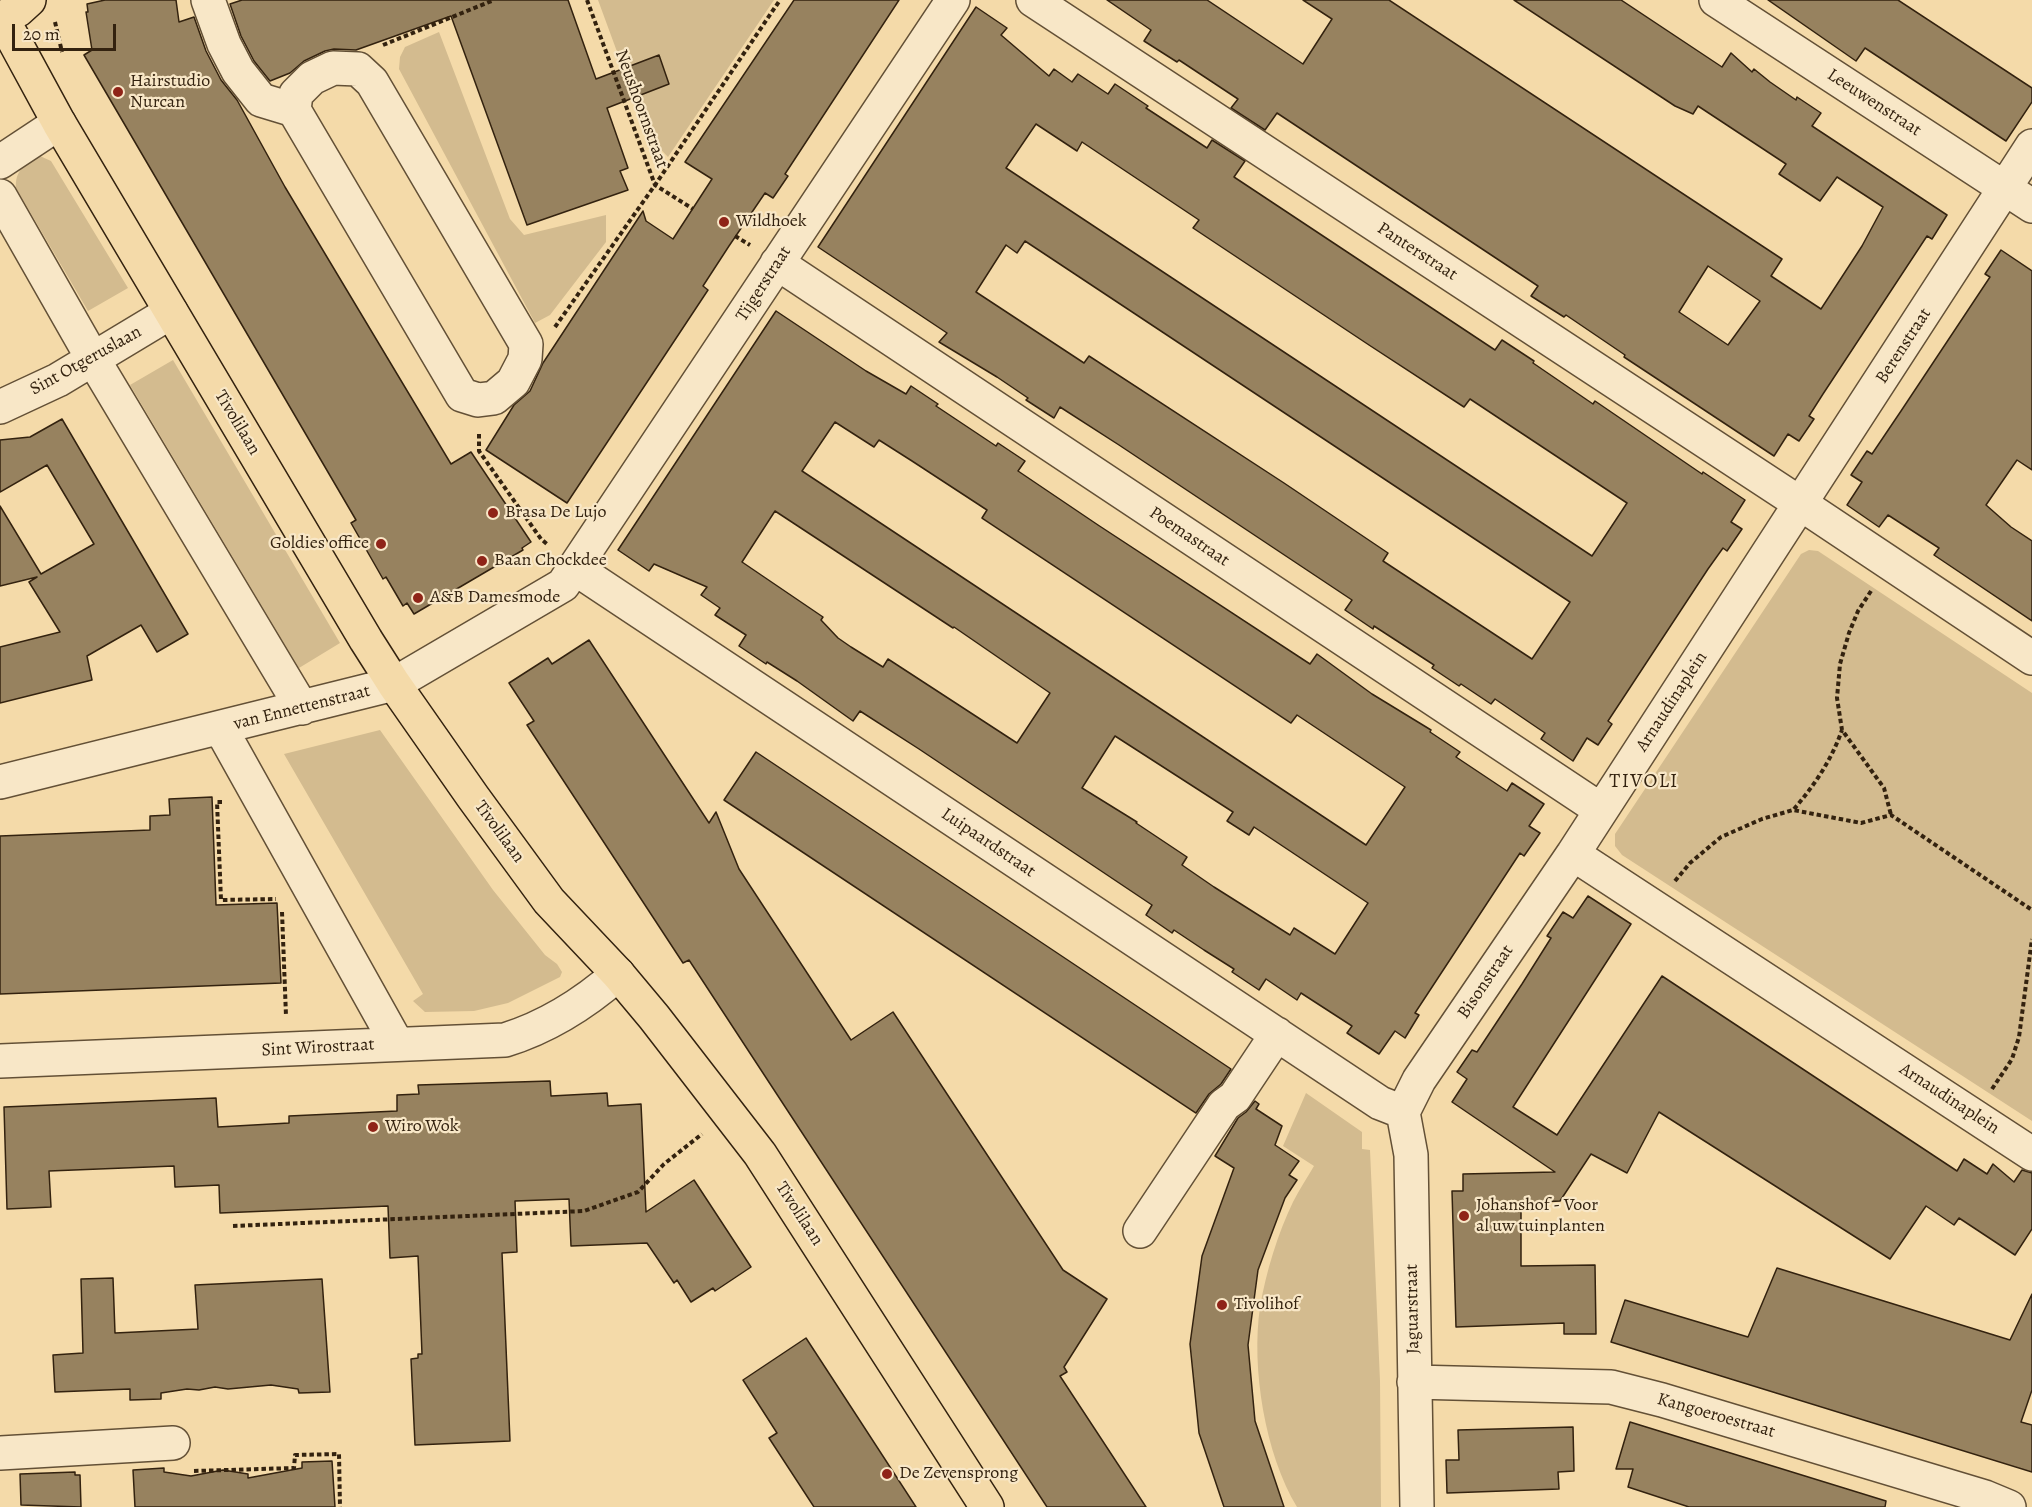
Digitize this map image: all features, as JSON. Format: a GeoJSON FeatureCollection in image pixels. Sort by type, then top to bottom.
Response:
{"type":"FeatureCollection","features":[{"type":"Feature","properties":{"kind":"main road"},"geometry":{"type":"LineString","coordinates":[[1,18],[18,10],[29,0]]}},
{"type":"Feature","properties":{"kind":"main road","name":"Tivolilaan"},"geometry":{"type":"LineString","coordinates":[[1,18],[59,123],[394,684],[549,901],[618,974],[654,1017],[760,1154],[987,1507]]}},
{"type":"Feature","properties":{"kind":"street"},"geometry":{"type":"LineString","coordinates":[[208,0],[224,44],[238,72],[261,100],[294,110]]}},
{"type":"Feature","properties":{"kind":"street","name":"Tijgerstraat"},"geometry":{"type":"LineString","coordinates":[[576,569],[953,0]]}},
{"type":"Feature","properties":{"kind":"street","name":"Panterstraat"},"geometry":{"type":"LineString","coordinates":[[1033,0],[1802,504]]}},
{"type":"Feature","properties":{"kind":"street","name":"Leeuwenstraat"},"geometry":{"type":"LineString","coordinates":[[1716,0],[2019,197]]}},
{"type":"Feature","properties":{"kind":"street"},"geometry":{"type":"LineString","coordinates":[[333,68],[358,69],[372,82],[526,344],[525,359],[513,382],[494,398],[478,400],[462,395],[294,110],[296,94],[312,78],[333,68]]}},
{"type":"Feature","properties":{"kind":"street"},"geometry":{"type":"LineString","coordinates":[[0,162],[59,123]]}},
{"type":"Feature","properties":{"kind":"street","name":"Berenstraat"},"geometry":{"type":"LineString","coordinates":[[1802,504],[2019,197],[2032,146]]}},
{"type":"Feature","properties":{"kind":"street"},"geometry":{"type":"LineString","coordinates":[[0,196],[93,359],[302,708]]}},
{"type":"Feature","properties":{"kind":"street","name":"Poemastraat"},"geometry":{"type":"LineString","coordinates":[[777,263],[1601,810]]}},
{"type":"Feature","properties":{"kind":"street","name":"Sint Otgeruslaan"},"geometry":{"type":"LineString","coordinates":[[0,407],[58,380],[171,312]]}},
{"type":"Feature","properties":{"kind":"street"},"geometry":{"type":"LineString","coordinates":[[1802,504],[2032,658]]}},
{"type":"Feature","properties":{"kind":"street","name":"Arnaudinaplein"},"geometry":{"type":"LineString","coordinates":[[1802,504],[1573,854],[2032,1154]]}},
{"type":"Feature","properties":{"kind":"street","name":"van Ennettenstraat"},"geometry":{"type":"LineString","coordinates":[[0,782],[221,729],[394,684],[563,585],[576,569]]}},
{"type":"Feature","properties":{"kind":"street","name":"Luipaardstraat"},"geometry":{"type":"LineString","coordinates":[[576,569],[1380,1103],[1403,1112]]}},
{"type":"Feature","properties":{"kind":"street"},"geometry":{"type":"LineString","coordinates":[[221,729],[397,1044]]}},
{"type":"Feature","properties":{"kind":"street","name":"Bisonstraat"},"geometry":{"type":"LineString","coordinates":[[1403,1112],[1419,1080],[1573,854]]}},
{"type":"Feature","properties":{"kind":"street","name":"Sint Wirostraat"},"geometry":{"type":"LineString","coordinates":[[0,1061],[505,1040],[531,1032],[598,991],[618,974]]}},
{"type":"Feature","properties":{"kind":"street"},"geometry":{"type":"LineString","coordinates":[[1140,1231],[1224,1105],[1236,1097],[1277,1034]]}},
{"type":"Feature","properties":{"kind":"street","name":"Jaguarstraat"},"geometry":{"type":"LineString","coordinates":[[1403,1112],[1411,1155],[1417,1507]]}},
{"type":"Feature","properties":{"kind":"street","name":"Kangoeroestraat"},"geometry":{"type":"LineString","coordinates":[[1414,1382],[1611,1387],[1685,1406],[1985,1497],[2009,1507]]}},
{"type":"Feature","properties":{"kind":"street"},"geometry":{"type":"LineString","coordinates":[[0,1453],[173,1443]]}},
{"type":"Feature","properties":{"kind":"path"},"geometry":{"type":"LineString","coordinates":[[358,69],[381,45],[494,0]]}},
{"type":"Feature","properties":{"kind":"path","name":"Neushoornstraat"},"geometry":{"type":"LineString","coordinates":[[587,0],[655,185],[693,209]]}},
{"type":"Feature","properties":{"kind":"path"},"geometry":{"type":"LineString","coordinates":[[526,344],[552,331],[655,185],[780,0]]}},
{"type":"Feature","properties":{"kind":"path"},"geometry":{"type":"LineString","coordinates":[[479,451],[541,538],[576,569]]}},
{"type":"Feature","properties":{"kind":"path"},"geometry":{"type":"LineString","coordinates":[[1889,563],[1858,611],[1840,664],[1837,698],[1842,730],[1884,788],[1891,815],[2032,910]]}},
{"type":"Feature","properties":{"kind":"path"},"geometry":{"type":"LineString","coordinates":[[1793,810],[1805,796],[1835,749],[1842,730]]}},
{"type":"Feature","properties":{"kind":"path"},"geometry":{"type":"LineString","coordinates":[[253,789],[234,801],[217,802],[221,900],[282,899]]}},
{"type":"Feature","properties":{"kind":"path"},"geometry":{"type":"LineString","coordinates":[[1654,907],[1690,863],[1720,837],[1762,819],[1793,810],[1861,823],[1891,815]]}},
{"type":"Feature","properties":{"kind":"path"},"geometry":{"type":"LineString","coordinates":[[282,910],[288,1050]]}},
{"type":"Feature","properties":{"kind":"path"},"geometry":{"type":"LineString","coordinates":[[1974,1115],[2012,1059],[2023,1016],[2032,939]]}},
{"type":"Feature","properties":{"kind":"path"},"geometry":{"type":"LineString","coordinates":[[233,1226],[584,1211],[638,1192],[664,1164],[729,1113]]}},
{"type":"Feature","properties":{"kind":"path"},"geometry":{"type":"LineString","coordinates":[[173,1443],[174,1472],[294,1468],[295,1455],[339,1454],[340,1507]]}},
{"type":"Feature","properties":{"kind":"shaded area"},"geometry":{"type":"Polygon","coordinates":[[[598,0],[774,0],[668,157],[648,136],[598,0]]]}},
{"type":"Feature","properties":{"kind":"shaded area"},"geometry":{"type":"Polygon","coordinates":[[[439,32],[510,219],[524,235],[606,215],[606,242],[550,315],[535,323],[399,69],[400,57],[405,47],[439,32]]]}},
{"type":"Feature","properties":{"kind":"shaded area"},"geometry":{"type":"Polygon","coordinates":[[[40,156],[51,161],[128,288],[88,311],[16,188],[17,177],[22,168],[40,156]]]}},
{"type":"Feature","properties":{"kind":"shaded area"},"geometry":{"type":"Polygon","coordinates":[[[173,360],[340,643],[299,668],[130,385],[173,360]]]}},
{"type":"Feature","properties":{"kind":"shaded area"},"geometry":{"type":"Polygon","coordinates":[[[1809,550],[1818,551],[2032,693],[2032,1121],[1622,855],[1615,846],[1615,834],[1801,554],[1809,550]]]}},
{"type":"Feature","properties":{"kind":"shaded area"},"geometry":{"type":"Polygon","coordinates":[[[380,730],[493,890],[545,955],[557,964],[562,972],[560,977],[508,1003],[474,1011],[425,1012],[413,1001],[423,994],[284,754],[380,730]]]}},
{"type":"Feature","properties":{"kind":"shaded area"},"geometry":{"type":"Polygon","coordinates":[[[1306,1093],[1362,1132],[1362,1149],[1370,1150],[1380,1381],[1381,1507],[1297,1507],[1276,1462],[1263,1410],[1257,1357],[1260,1307],[1269,1267],[1282,1227],[1295,1198],[1314,1166],[1283,1146],[1306,1093]]]}},
{"type":"Feature","properties":{"kind":"building"},"geometry":{"type":"Polygon","coordinates":[[[105,0],[176,0],[179,22],[194,17],[206,51],[221,80],[237,100],[285,187],[451,464],[471,452],[531,542],[522,548],[523,550],[414,614],[407,603],[403,606],[386,577],[383,579],[351,523],[356,520],[84,55],[92,50],[86,12],[88,12],[87,4],[105,0]]]}},
{"type":"Feature","properties":{"kind":"building"},"geometry":{"type":"Polygon","coordinates":[[[242,0],[568,0],[596,79],[659,55],[669,84],[607,108],[628,168],[620,171],[628,190],[527,225],[451,16],[356,50],[325,51],[304,61],[290,73],[270,81],[254,61],[241,36],[230,4],[242,0]]]}},
{"type":"Feature","properties":{"kind":"building"},"geometry":{"type":"Polygon","coordinates":[[[794,0],[899,0],[785,174],[788,176],[773,198],[765,193],[729,246],[703,286],[708,290],[567,503],[486,450],[514,405],[530,391],[543,363],[643,211],[646,221],[673,239],[712,179],[685,162],[794,0]]]}},
{"type":"Feature","properties":{"kind":"building"},"geometry":{"type":"Polygon","coordinates":[[[1107,0],[1207,0],[1303,64],[1332,19],[1303,0],[1389,0],[1782,259],[1771,276],[1821,309],[1862,246],[1883,207],[1837,177],[1820,201],[1779,174],[1786,164],[1698,106],[1693,114],[1675,106],[1514,0],[1621,0],[1722,67],[1731,53],[1752,72],[1754,69],[1796,100],[1797,97],[1821,113],[1812,126],[1947,215],[1932,239],[1927,236],[1823,394],[1809,416],[1814,419],[1799,441],[1788,434],[1774,456],[1624,357],[1625,355],[1566,315],[1564,317],[1531,296],[1538,286],[1277,113],[1265,130],[1231,108],[1238,99],[1179,60],[1177,62],[1144,41],[1151,30],[1107,0]],[[1708,266],[1679,312],[1728,345],[1760,301],[1708,266]]]}},
{"type":"Feature","properties":{"kind":"building"},"geometry":{"type":"Polygon","coordinates":[[[1768,0],[1898,0],[2032,88],[2032,102],[2006,141],[1865,48],[1856,61],[1768,0]]]}},
{"type":"Feature","properties":{"kind":"building"},"geometry":{"type":"Polygon","coordinates":[[[976,7],[1007,28],[1001,35],[1049,76],[1054,69],[1072,82],[1078,74],[1108,94],[1115,84],[1148,106],[1146,108],[1207,148],[1212,140],[1245,161],[1234,177],[1495,350],[1502,340],[1593,404],[1595,401],[1702,474],[1703,472],[1745,500],[1731,522],[1742,529],[1727,551],[1723,548],[1708,569],[1608,721],[1612,724],[1598,745],[1587,738],[1573,761],[1541,739],[1545,733],[1495,699],[1491,704],[1461,684],[1459,686],[1432,668],[1434,665],[1374,626],[1373,629],[1345,610],[1352,600],[1119,445],[1060,407],[1054,418],[997,377],[939,342],[947,333],[818,247],[976,7]],[[1036,124],[1006,168],[1592,556],[1627,503],[1470,399],[1464,407],[1369,345],[1193,228],[1199,220],[1082,142],[1077,151],[1036,124]],[[1025,241],[1017,253],[1006,245],[976,292],[1084,363],[1089,356],[1284,483],[1388,553],[1383,561],[1532,659],[1570,602],[1025,241]]]}},
{"type":"Feature","properties":{"kind":"building"},"geometry":{"type":"Polygon","coordinates":[[[2001,250],[2032,271],[2032,470],[2017,460],[1986,505],[2011,527],[2032,541],[2032,621],[1934,555],[1939,548],[1888,515],[1879,527],[1847,505],[1862,482],[1851,475],[1867,451],[1872,454],[1901,411],[1990,277],[1985,274],[2001,250]]]}},
{"type":"Feature","properties":{"kind":"building"},"geometry":{"type":"Polygon","coordinates":[[[776,311],[866,371],[906,394],[911,386],[938,404],[936,406],[996,446],[998,443],[1025,461],[1018,471],[1098,525],[1310,664],[1317,654],[1372,694],[1431,730],[1430,732],[1460,752],[1456,757],[1507,791],[1512,783],[1544,804],[1529,826],[1540,833],[1524,856],[1520,853],[1415,1013],[1419,1015],[1405,1038],[1395,1031],[1379,1054],[1347,1033],[1352,1026],[1301,993],[1297,1000],[1266,979],[1259,990],[1232,972],[1234,969],[1174,930],[1172,933],[1146,915],[1152,905],[919,749],[860,711],[853,721],[797,681],[739,646],[746,635],[715,615],[720,608],[701,595],[707,587],[654,564],[649,571],[618,550],[776,311]],[[835,422],[802,471],[1366,845],[1405,787],[1297,715],[1291,723],[982,518],[987,510],[879,440],[874,447],[835,422]],[[775,511],[742,562],[823,617],[821,620],[838,638],[851,647],[883,667],[888,659],[1017,743],[1050,693],[954,627],[775,511]],[[1115,736],[1082,788],[1187,857],[1182,865],[1214,887],[1290,935],[1294,928],[1335,954],[1368,903],[1254,827],[1249,835],[1227,821],[1233,812],[1115,736]]]}},
{"type":"Feature","properties":{"kind":"building"},"geometry":{"type":"Polygon","coordinates":[[[62,419],[188,634],[157,652],[141,625],[87,656],[92,680],[0,703],[0,647],[60,632],[29,582],[37,577],[0,586],[0,506],[41,574],[94,544],[47,465],[0,492],[0,440],[30,437],[62,419]]]}},
{"type":"Feature","properties":{"kind":"building"},"geometry":{"type":"Polygon","coordinates":[[[589,640],[709,823],[716,812],[739,869],[851,1040],[893,1012],[1063,1270],[1107,1299],[1064,1367],[1067,1372],[1060,1376],[1146,1507],[1047,1507],[689,960],[683,963],[527,725],[534,721],[509,683],[548,658],[552,664],[589,640]]]}},
{"type":"Feature","properties":{"kind":"building"},"geometry":{"type":"Polygon","coordinates":[[[756,752],[1231,1069],[1221,1084],[1209,1094],[1196,1113],[724,800],[756,752]]]}},
{"type":"Feature","properties":{"kind":"building"},"geometry":{"type":"Polygon","coordinates":[[[212,797],[216,905],[277,903],[281,983],[0,994],[0,836],[150,830],[150,816],[170,815],[169,799],[212,797]]]}},
{"type":"Feature","properties":{"kind":"building"},"geometry":{"type":"Polygon","coordinates":[[[1588,896],[1631,924],[1513,1107],[1557,1135],[1662,976],[1957,1171],[1964,1159],[1987,1174],[1993,1164],[2014,1182],[2022,1170],[2032,1173],[2032,1229],[2015,1255],[1959,1218],[1954,1225],[1926,1206],[1890,1259],[1659,1112],[1627,1173],[1591,1154],[1560,1201],[1521,1203],[1521,1266],[1595,1265],[1596,1334],[1564,1334],[1564,1323],[1456,1327],[1452,1191],[1463,1191],[1463,1174],[1555,1172],[1452,1102],[1467,1079],[1457,1072],[1472,1050],[1477,1052],[1551,938],[1547,936],[1563,912],[1573,918],[1588,896]]]}},
{"type":"Feature","properties":{"kind":"building"},"geometry":{"type":"Polygon","coordinates":[[[550,1081],[551,1096],[607,1093],[608,1106],[641,1104],[646,1212],[694,1180],[751,1267],[715,1291],[713,1288],[691,1302],[677,1280],[674,1283],[647,1243],[571,1246],[569,1199],[515,1201],[517,1252],[502,1253],[510,1441],[415,1445],[411,1359],[418,1358],[418,1354],[422,1354],[418,1256],[390,1258],[388,1206],[220,1213],[219,1185],[175,1187],[174,1166],[49,1171],[51,1207],[7,1209],[4,1107],[216,1098],[218,1127],[289,1123],[289,1116],[397,1111],[397,1095],[419,1094],[418,1085],[550,1081]]]}},
{"type":"Feature","properties":{"kind":"building","name":"Tivolihof"},"geometry":{"type":"Polygon","coordinates":[[[1255,1101],[1259,1104],[1256,1109],[1282,1126],[1275,1145],[1299,1161],[1289,1175],[1297,1180],[1285,1198],[1258,1270],[1248,1345],[1255,1421],[1284,1507],[1224,1507],[1199,1433],[1190,1344],[1202,1256],[1234,1168],[1215,1156],[1238,1118],[1255,1101]]]}},
{"type":"Feature","properties":{"kind":"building"},"geometry":{"type":"Polygon","coordinates":[[[1777,1268],[2010,1340],[2032,1294],[2032,1390],[2021,1422],[2032,1425],[2032,1472],[1611,1342],[1625,1300],[1748,1337],[1777,1268]]]}},
{"type":"Feature","properties":{"kind":"building"},"geometry":{"type":"Polygon","coordinates":[[[113,1278],[115,1333],[198,1329],[195,1285],[322,1279],[330,1392],[299,1393],[298,1389],[271,1385],[228,1389],[215,1387],[161,1393],[161,1399],[130,1400],[130,1389],[55,1392],[53,1355],[83,1353],[81,1279],[113,1278]]]}},
{"type":"Feature","properties":{"kind":"building"},"geometry":{"type":"Polygon","coordinates":[[[806,1338],[916,1507],[814,1507],[769,1438],[777,1433],[743,1380],[806,1338]]]}},
{"type":"Feature","properties":{"kind":"building"},"geometry":{"type":"Polygon","coordinates":[[[1630,1422],[1886,1501],[1885,1507],[1689,1507],[1628,1487],[1633,1469],[1616,1469],[1630,1422]]]}},
{"type":"Feature","properties":{"kind":"building"},"geometry":{"type":"Polygon","coordinates":[[[1573,1427],[1574,1471],[1558,1472],[1559,1489],[1447,1493],[1446,1460],[1459,1460],[1458,1430],[1573,1427]]]}},
{"type":"Feature","properties":{"kind":"building"},"geometry":{"type":"Polygon","coordinates":[[[332,1461],[335,1507],[135,1507],[133,1470],[164,1468],[164,1472],[191,1476],[223,1470],[248,1474],[248,1478],[302,1468],[302,1462],[332,1461]]]}},
{"type":"Feature","properties":{"kind":"building"},"geometry":{"type":"Polygon","coordinates":[[[75,1472],[75,1475],[80,1475],[81,1507],[21,1505],[20,1474],[75,1472]]]}},
{"type":"Feature","properties":{"kind":"place","name":"Hairstudio Nurcan"},"geometry":{"type":"Point","coordinates":[118,92]}},
{"type":"Feature","properties":{"kind":"place","name":"Wildhoek"},"geometry":{"type":"Point","coordinates":[724,222]}},
{"type":"Feature","properties":{"kind":"place","name":"Brasa De Lujo"},"geometry":{"type":"Point","coordinates":[493,513]}},
{"type":"Feature","properties":{"kind":"place","name":"Goldies office"},"geometry":{"type":"Point","coordinates":[381,544]}},
{"type":"Feature","properties":{"kind":"place","name":"Baan Chockdee"},"geometry":{"type":"Point","coordinates":[482,561]}},
{"type":"Feature","properties":{"kind":"place","name":"A&B Damesmode"},"geometry":{"type":"Point","coordinates":[418,598]}},
{"type":"Feature","properties":{"kind":"place","name":"Wiro Wok"},"geometry":{"type":"Point","coordinates":[373,1127]}},
{"type":"Feature","properties":{"kind":"place","name":"Johanshof - Voor al uw tuinplanten"},"geometry":{"type":"Point","coordinates":[1464,1216]}},
{"type":"Feature","properties":{"kind":"place","name":"Tivolihof"},"geometry":{"type":"Point","coordinates":[1222,1305]}},
{"type":"Feature","properties":{"kind":"place","name":"De Zevensprong"},"geometry":{"type":"Point","coordinates":[887,1474]}},
{"type":"Feature","properties":{"kind":"district","name":"TIVOLI"},"geometry":{"type":"Point","coordinates":[1644,782]}}]}
